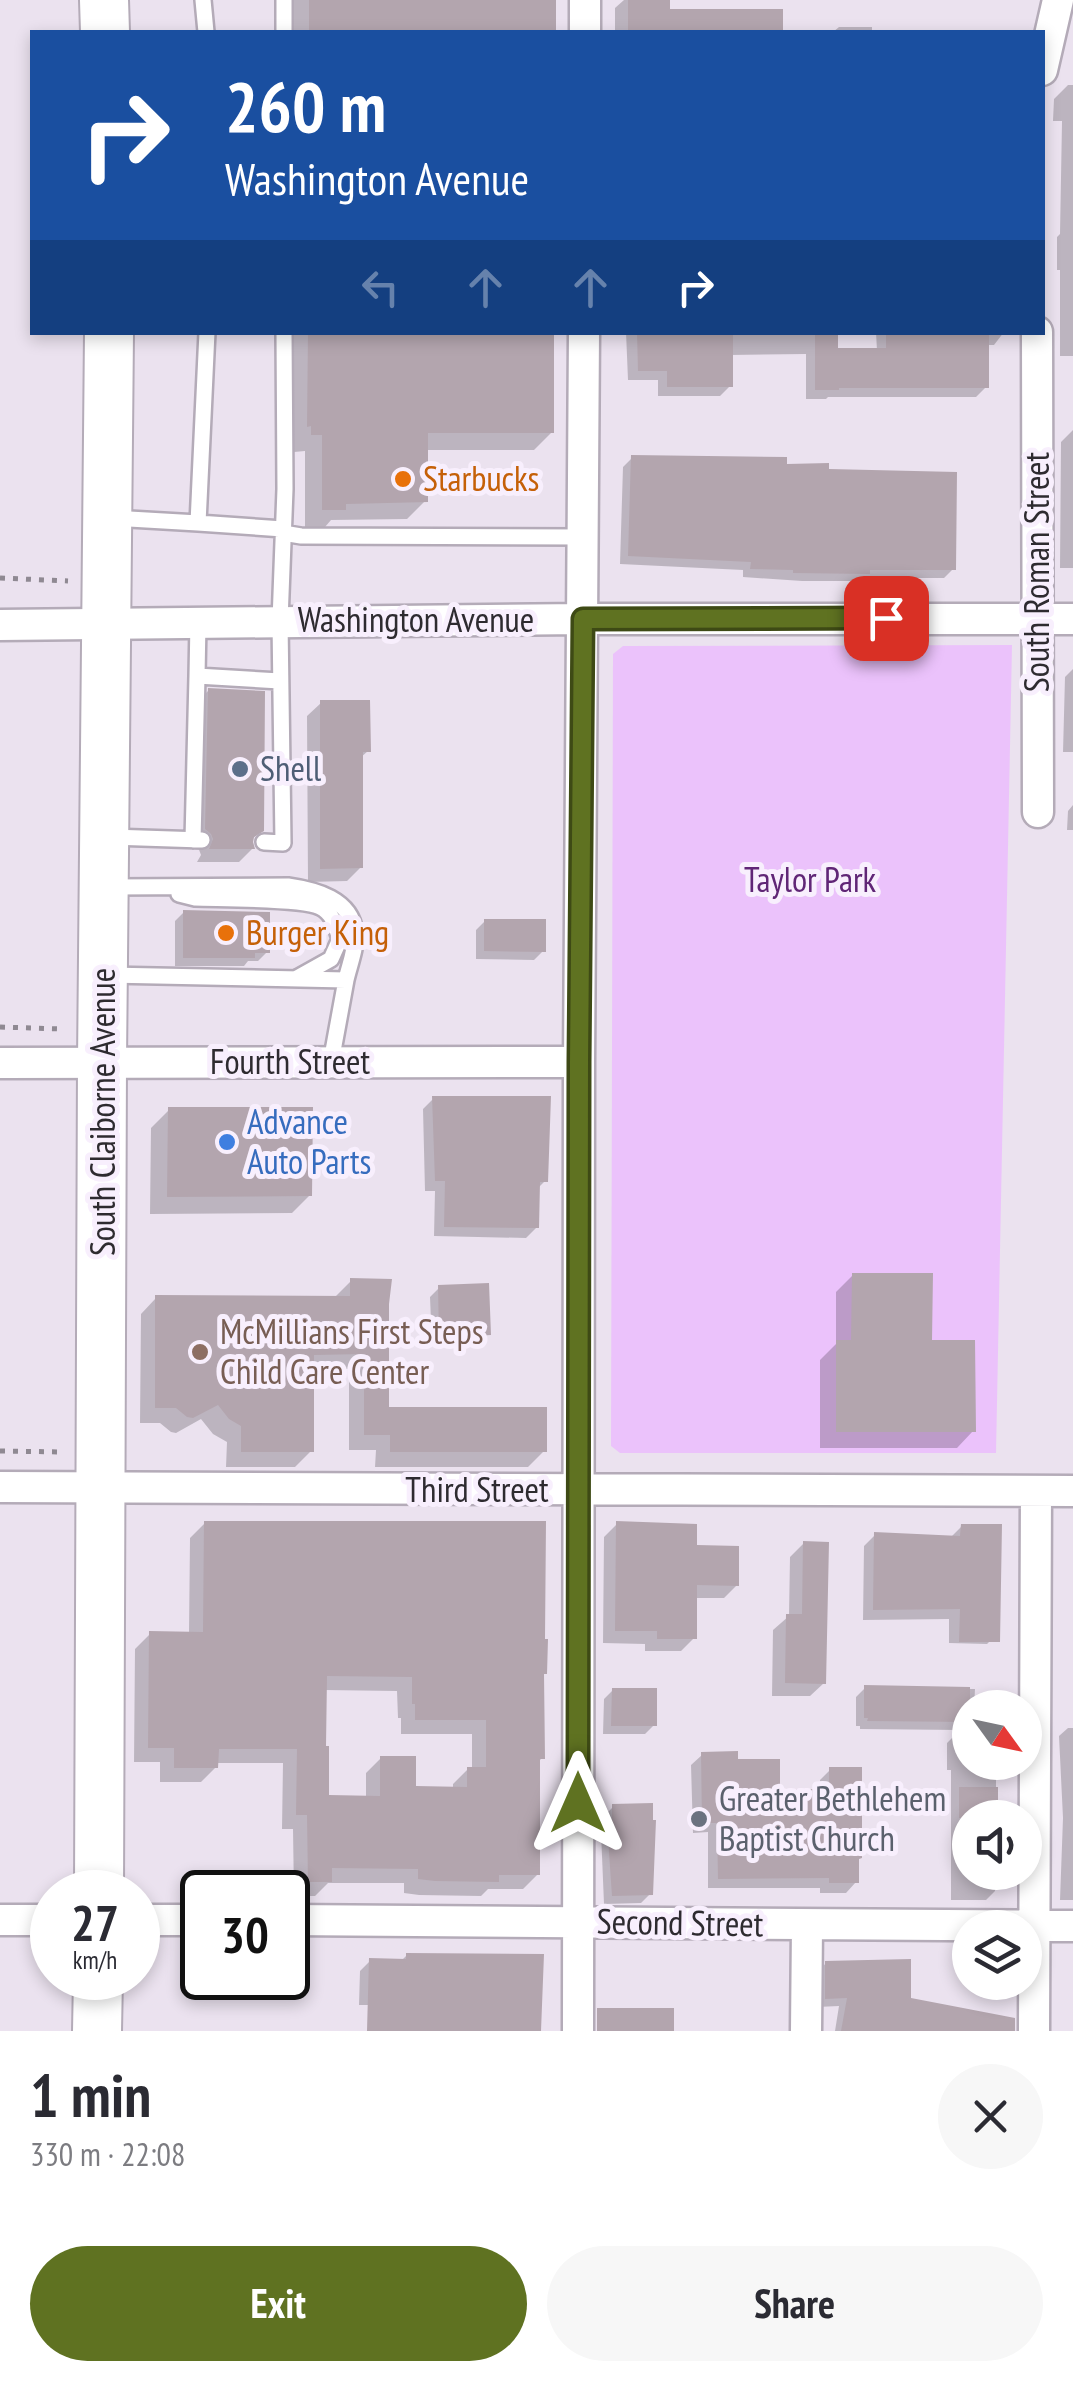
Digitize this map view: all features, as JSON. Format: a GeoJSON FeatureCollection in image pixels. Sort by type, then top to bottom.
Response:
{"type":"FeatureCollection","features":[{"type":"Feature","properties":{"kind":"main road"},"geometry":{"type":"LineString","coordinates":[[104,0],[105,30]]}},
{"type":"Feature","properties":{"kind":"main road","name":"South Claiborne Avenue"},"geometry":{"type":"LineString","coordinates":[[99,1870],[104,975],[128,888],[105,837],[110,335]]}},
{"type":"Feature","properties":{"kind":"main road"},"geometry":{"type":"LineString","coordinates":[[98,2000],[98,2031]]}},
{"type":"Feature","properties":{"kind":"street"},"geometry":{"type":"LineString","coordinates":[[585,0],[585,30]]}},
{"type":"Feature","properties":{"kind":"street"},"geometry":{"type":"LineString","coordinates":[[1045,57],[1058,0]]}},
{"type":"Feature","properties":{"kind":"street"},"geometry":{"type":"LineString","coordinates":[[578,2031],[584,335]]}},
{"type":"Feature","properties":{"kind":"street","name":"South Roman Street"},"geometry":{"type":"LineString","coordinates":[[1037,335],[1038,812]]}},
{"type":"Feature","properties":{"kind":"street","name":"Washington Avenue"},"geometry":{"type":"LineString","coordinates":[[0,625],[1073,619]]}},
{"type":"Feature","properties":{"kind":"street","name":"Fourth Street"},"geometry":{"type":"LineString","coordinates":[[0,1063],[579,1062]]}},
{"type":"Feature","properties":{"kind":"street","name":"Third Street"},"geometry":{"type":"LineString","coordinates":[[0,1488],[1073,1491]]}},
{"type":"Feature","properties":{"kind":"street"},"geometry":{"type":"LineString","coordinates":[[1035,1910],[1036,1492]]}},
{"type":"Feature","properties":{"kind":"street"},"geometry":{"type":"LineString","coordinates":[[0,1920],[30,1920]]}},
{"type":"Feature","properties":{"kind":"street","name":"Second Street"},"geometry":{"type":"LineString","coordinates":[[310,1920],[952,1926]]}},
{"type":"Feature","properties":{"kind":"street"},"geometry":{"type":"LineString","coordinates":[[806,2031],[807,1926]]}},
{"type":"Feature","properties":{"kind":"street","name":"Second Street"},"geometry":{"type":"LineString","coordinates":[[1042,1926],[1073,1926]]}},
{"type":"Feature","properties":{"kind":"street"},"geometry":{"type":"LineString","coordinates":[[1034,2000],[1034,2031]]}},
{"type":"Feature","properties":{"kind":"lane"},"geometry":{"type":"LineString","coordinates":[[204,0],[206,30]]}},
{"type":"Feature","properties":{"kind":"lane"},"geometry":{"type":"LineString","coordinates":[[284,0],[284,30]]}},
{"type":"Feature","properties":{"kind":"lane"},"geometry":{"type":"LineString","coordinates":[[198,523],[207,335]]}},
{"type":"Feature","properties":{"kind":"lane"},"geometry":{"type":"LineString","coordinates":[[264,842],[282,843],[282,771],[273,723],[280,681],[284,335]]}},
{"type":"Feature","properties":{"kind":"lane"},"geometry":{"type":"LineString","coordinates":[[108,518],[198,523],[301,536],[583,536]]}},
{"type":"Feature","properties":{"kind":"lane"},"geometry":{"type":"LineString","coordinates":[[105,837],[198,840],[198,622]]}},
{"type":"Feature","properties":{"kind":"lane"},"geometry":{"type":"LineString","coordinates":[[197,676],[280,681]]}},
{"type":"Feature","properties":{"kind":"lane"},"geometry":{"type":"LineString","coordinates":[[264,771],[282,771]]}},
{"type":"Feature","properties":{"kind":"lane"},"geometry":{"type":"LineString","coordinates":[[264,810],[282,809]]}},
{"type":"Feature","properties":{"kind":"lane"},"geometry":{"type":"LineString","coordinates":[[128,888],[288,886],[317,890],[344,906],[356,932],[331,1062]]}},
{"type":"Feature","properties":{"kind":"lane"},"geometry":{"type":"LineString","coordinates":[[128,888],[195,898],[303,902],[320,907],[333,918],[340,940],[331,959],[296,979]]}},
{"type":"Feature","properties":{"kind":"lane"},"geometry":{"type":"LineString","coordinates":[[104,975],[346,980]]}},
{"type":"Feature","properties":{"kind":"path"},"geometry":{"type":"LineString","coordinates":[[0,578],[69,581]]}},
{"type":"Feature","properties":{"kind":"path"},"geometry":{"type":"LineString","coordinates":[[0,1027],[68,1029]]}},
{"type":"Feature","properties":{"kind":"path"},"geometry":{"type":"LineString","coordinates":[[0,1451],[66,1452]]}},
{"type":"Feature","properties":{"kind":"green space","name":"Taylor Park"},"geometry":{"type":"Polygon","coordinates":[[[1012,645],[996,1453],[620,1453],[611,1446],[613,654],[623,646],[1012,645]]]}},
{"type":"Feature","properties":{"kind":"building"},"geometry":{"type":"Polygon","coordinates":[[[309,0],[556,0],[556,30],[309,30],[309,0]]]}},
{"type":"Feature","properties":{"kind":"building"},"geometry":{"type":"Polygon","coordinates":[[[628,0],[670,0],[670,9],[783,9],[783,30],[628,30],[628,0]]]}},
{"type":"Feature","properties":{"kind":"building"},"geometry":{"type":"Polygon","coordinates":[[[308,335],[554,335],[554,433],[428,433],[428,502],[346,504],[346,510],[322,510],[322,435],[311,435],[311,426],[307,427],[308,335]]]}},
{"type":"Feature","properties":{"kind":"building"},"geometry":{"type":"Polygon","coordinates":[[[637,335],[733,335],[733,387],[667,387],[667,371],[638,371],[637,335]]]}},
{"type":"Feature","properties":{"kind":"building"},"geometry":{"type":"Polygon","coordinates":[[[815,335],[838,335],[838,348],[886,348],[886,335],[989,335],[989,388],[815,390],[815,335]]]}},
{"type":"Feature","properties":{"kind":"building"},"geometry":{"type":"Polygon","coordinates":[[[631,455],[787,457],[787,464],[829,463],[829,469],[957,472],[956,570],[793,573],[750,569],[751,562],[628,556],[631,455]]]}},
{"type":"Feature","properties":{"kind":"building"},"geometry":{"type":"Polygon","coordinates":[[[208,688],[265,691],[264,831],[254,837],[255,849],[209,849],[213,839],[205,829],[208,688]]]}},
{"type":"Feature","properties":{"kind":"building"},"geometry":{"type":"Polygon","coordinates":[[[320,700],[370,700],[371,752],[363,752],[363,868],[320,869],[320,700]]]}},
{"type":"Feature","properties":{"kind":"building","name":"Burger King"},"geometry":{"type":"Polygon","coordinates":[[[183,910],[270,912],[270,953],[255,953],[255,958],[183,958],[183,910]]]}},
{"type":"Feature","properties":{"kind":"building"},"geometry":{"type":"Polygon","coordinates":[[[484,919],[546,919],[546,952],[484,951],[484,919]]]}},
{"type":"Feature","properties":{"kind":"building"},"geometry":{"type":"Polygon","coordinates":[[[432,1096],[551,1096],[548,1182],[540,1182],[539,1228],[444,1227],[445,1181],[435,1181],[432,1096]]]}},
{"type":"Feature","properties":{"kind":"building"},"geometry":{"type":"Polygon","coordinates":[[[168,1107],[313,1107],[312,1196],[167,1197],[168,1107]]]}},
{"type":"Feature","properties":{"kind":"building"},"geometry":{"type":"Polygon","coordinates":[[[852,1273],[933,1273],[932,1340],[975,1340],[976,1432],[836,1432],[836,1340],[851,1340],[852,1273]]]}},
{"type":"Feature","properties":{"kind":"building"},"geometry":{"type":"Polygon","coordinates":[[[350,1278],[392,1279],[389,1407],[547,1407],[547,1452],[390,1452],[390,1435],[364,1435],[364,1354],[314,1355],[314,1452],[241,1452],[241,1426],[218,1405],[193,1418],[176,1408],[155,1408],[155,1295],[350,1296],[350,1278]]]}},
{"type":"Feature","properties":{"kind":"building"},"geometry":{"type":"Polygon","coordinates":[[[489,1283],[491,1335],[439,1338],[438,1285],[489,1283]]]}},
{"type":"Feature","properties":{"kind":"building"},"geometry":{"type":"Polygon","coordinates":[[[204,1521],[546,1521],[548,1639],[544,1674],[545,1759],[540,1759],[540,1875],[499,1875],[499,1882],[435,1881],[418,1879],[418,1869],[332,1868],[332,1882],[310,1882],[307,1815],[296,1815],[297,1749],[219,1749],[218,1768],[174,1768],[174,1748],[148,1748],[149,1631],[203,1632],[204,1521]],[[327,1676],[329,1795],[380,1796],[380,1756],[416,1756],[416,1786],[467,1787],[467,1767],[486,1767],[486,1720],[415,1720],[412,1677],[327,1676]]]}},
{"type":"Feature","properties":{"kind":"building"},"geometry":{"type":"Polygon","coordinates":[[[616,1521],[697,1524],[697,1545],[739,1546],[739,1586],[697,1585],[697,1639],[657,1639],[657,1631],[615,1631],[616,1521]]]}},
{"type":"Feature","properties":{"kind":"building"},"geometry":{"type":"Polygon","coordinates":[[[961,1524],[1002,1524],[1000,1642],[959,1642],[960,1609],[873,1610],[874,1532],[960,1536],[961,1524]]]}},
{"type":"Feature","properties":{"kind":"building"},"geometry":{"type":"Polygon","coordinates":[[[803,1541],[829,1542],[826,1684],[785,1683],[786,1614],[802,1614],[803,1541]]]}},
{"type":"Feature","properties":{"kind":"building"},"geometry":{"type":"Polygon","coordinates":[[[864,1685],[970,1687],[952,1690],[952,1722],[864,1718],[864,1685]]]}},
{"type":"Feature","properties":{"kind":"building"},"geometry":{"type":"Polygon","coordinates":[[[612,1688],[657,1688],[657,1726],[611,1726],[612,1688]]]}},
{"type":"Feature","properties":{"kind":"building"},"geometry":{"type":"Polygon","coordinates":[[[738,1751],[738,1759],[780,1759],[780,1789],[829,1789],[829,1767],[862,1767],[859,1883],[829,1883],[829,1878],[718,1879],[717,1823],[702,1823],[701,1752],[738,1751]]]}},
{"type":"Feature","properties":{"kind":"building"},"geometry":{"type":"Polygon","coordinates":[[[959,1787],[998,1787],[998,1800],[959,1800],[959,1787]]]}},
{"type":"Feature","properties":{"kind":"building"},"geometry":{"type":"Polygon","coordinates":[[[653,1803],[653,1895],[612,1896],[608,1838],[612,1804],[653,1803]]]}},
{"type":"Feature","properties":{"kind":"building"},"geometry":{"type":"Polygon","coordinates":[[[406,1953],[544,1954],[541,2031],[367,2031],[369,1958],[406,1959],[406,1953]]]}},
{"type":"Feature","properties":{"kind":"building"},"geometry":{"type":"Polygon","coordinates":[[[911,1959],[911,1998],[1015,2018],[1015,2031],[841,2031],[847,1998],[825,1999],[825,1961],[911,1959]]]}},
{"type":"Feature","properties":{"kind":"building"},"geometry":{"type":"Polygon","coordinates":[[[597,2008],[674,2008],[674,2031],[597,2031],[597,2008]]]}},
{"type":"Feature","properties":{"kind":"place","name":"Starbucks"},"geometry":{"type":"Point","coordinates":[403,479]}},
{"type":"Feature","properties":{"kind":"place","name":"Shell"},"geometry":{"type":"Point","coordinates":[240,769]}},
{"type":"Feature","properties":{"kind":"place","name":"Burger King"},"geometry":{"type":"Point","coordinates":[226,933]}},
{"type":"Feature","properties":{"kind":"place","name":"Advance Auto Parts"},"geometry":{"type":"Point","coordinates":[227,1142]}},
{"type":"Feature","properties":{"kind":"place","name":"McMillians First Steps Child Care Center"},"geometry":{"type":"Point","coordinates":[200,1352]}},
{"type":"Feature","properties":{"kind":"place","name":"Greater Bethlehem Baptist Church"},"geometry":{"type":"Point","coordinates":[699,1819]}},
{"type":"Feature","properties":{"kind":"route"},"geometry":{"type":"LineString","coordinates":[[578,1803],[583,619],[886,618]]}}]}
